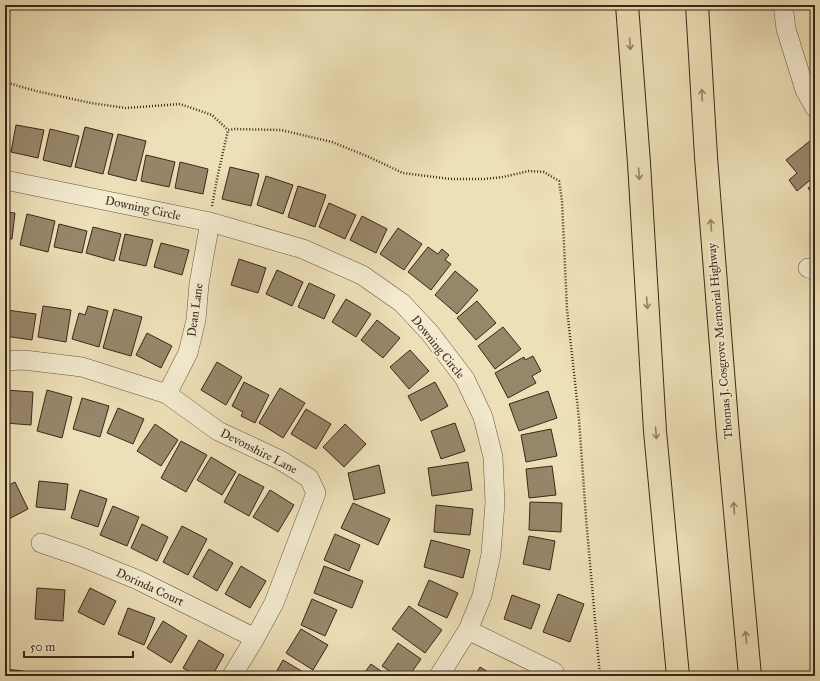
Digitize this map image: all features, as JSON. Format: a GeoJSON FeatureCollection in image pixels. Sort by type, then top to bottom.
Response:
{"type":"FeatureCollection","features":[{"type":"Feature","properties":{"kind":"highway"},"geometry":{"type":"LineString","coordinates":[[627,5],[639,163],[655,431],[678,676]]}},
{"type":"Feature","properties":{"kind":"highway","name":"Thomas J. Cosgrove Memorial Highway"},"geometry":{"type":"LineString","coordinates":[[697,5],[706,165],[727,427],[750,676]]}},
{"type":"Feature","properties":{"kind":"street"},"geometry":{"type":"LineString","coordinates":[[783,5],[786,29],[805,90],[815,108]]}},
{"type":"Feature","properties":{"kind":"street","name":"Downing Circle"},"geometry":{"type":"LineString","coordinates":[[5,180],[210,222],[303,249],[362,275],[402,303],[430,333],[465,379],[483,417],[493,457],[495,503],[491,554],[482,596],[468,630],[439,676]]}},
{"type":"Feature","properties":{"kind":"street","name":"Dean Lane"},"geometry":{"type":"LineString","coordinates":[[167,394],[188,353],[196,320],[199,284],[210,222]]}},
{"type":"Feature","properties":{"kind":"street","name":"Devonshire Lane"},"geometry":{"type":"LineString","coordinates":[[5,361],[24,360],[82,367],[167,394],[218,431],[280,460],[309,478],[316,493],[274,602],[255,638],[232,676]]}},
{"type":"Feature","properties":{"kind":"street","name":"Dorinda Court"},"geometry":{"type":"LineString","coordinates":[[41,543],[79,556],[138,580],[255,638]]}},
{"type":"Feature","properties":{"kind":"street"},"geometry":{"type":"LineString","coordinates":[[468,630],[554,672]]}},
{"type":"Feature","properties":{"kind":"path"},"geometry":{"type":"LineString","coordinates":[[5,82],[36,91],[126,108],[180,104],[212,115],[228,130],[281,130],[332,142],[403,173],[450,178],[484,179],[504,177],[529,171],[544,172],[559,181],[562,201],[567,309],[579,419],[600,676]]}},
{"type":"Feature","properties":{"kind":"path"},"geometry":{"type":"LineString","coordinates":[[210,222],[217,179],[228,130]]}},
{"type":"Feature","properties":{"kind":"building"},"geometry":{"type":"Polygon","coordinates":[[[5,125],[9,125],[5,149],[5,125]]]}},
{"type":"Feature","properties":{"kind":"building"},"geometry":{"type":"Polygon","coordinates":[[[16,125],[44,130],[38,158],[11,152],[16,125]]]}},
{"type":"Feature","properties":{"kind":"building"},"geometry":{"type":"Polygon","coordinates":[[[85,127],[113,134],[103,174],[75,167],[85,127]]]}},
{"type":"Feature","properties":{"kind":"building"},"geometry":{"type":"Polygon","coordinates":[[[50,129],[79,136],[71,167],[43,160],[50,129]]]}},
{"type":"Feature","properties":{"kind":"building"},"geometry":{"type":"Polygon","coordinates":[[[118,134],[146,141],[136,181],[108,174],[118,134]]]}},
{"type":"Feature","properties":{"kind":"building"},"geometry":{"type":"Polygon","coordinates":[[[815,137],[815,176],[797,191],[789,180],[797,173],[786,160],[815,137]]]}},
{"type":"Feature","properties":{"kind":"building"},"geometry":{"type":"Polygon","coordinates":[[[146,155],[175,162],[169,187],[141,181],[146,155]]]}},
{"type":"Feature","properties":{"kind":"building"},"geometry":{"type":"Polygon","coordinates":[[[180,162],[208,169],[203,194],[175,188],[180,162]]]}},
{"type":"Feature","properties":{"kind":"building"},"geometry":{"type":"Polygon","coordinates":[[[230,167],[259,174],[251,206],[222,199],[230,167]]]}},
{"type":"Feature","properties":{"kind":"building"},"geometry":{"type":"Polygon","coordinates":[[[266,176],[293,185],[283,214],[257,205],[266,176]]]}},
{"type":"Feature","properties":{"kind":"building"},"geometry":{"type":"Polygon","coordinates":[[[815,184],[815,198],[808,188],[815,184]]]}},
{"type":"Feature","properties":{"kind":"building"},"geometry":{"type":"Polygon","coordinates":[[[298,186],[326,195],[315,227],[288,217],[298,186]]]}},
{"type":"Feature","properties":{"kind":"building"},"geometry":{"type":"Polygon","coordinates":[[[329,203],[356,215],[345,239],[319,227],[329,203]]]}},
{"type":"Feature","properties":{"kind":"building"},"geometry":{"type":"Polygon","coordinates":[[[5,212],[15,213],[12,239],[5,239],[5,212]]]}},
{"type":"Feature","properties":{"kind":"building"},"geometry":{"type":"Polygon","coordinates":[[[27,214],[55,221],[48,252],[20,245],[27,214]]]}},
{"type":"Feature","properties":{"kind":"building"},"geometry":{"type":"Polygon","coordinates":[[[362,216],[387,229],[376,253],[350,240],[362,216]]]}},
{"type":"Feature","properties":{"kind":"building"},"geometry":{"type":"Polygon","coordinates":[[[59,224],[87,231],[82,253],[54,247],[59,224]]]}},
{"type":"Feature","properties":{"kind":"building"},"geometry":{"type":"Polygon","coordinates":[[[93,227],[121,234],[114,261],[86,253],[93,227]]]}},
{"type":"Feature","properties":{"kind":"building"},"geometry":{"type":"Polygon","coordinates":[[[398,228],[422,244],[404,270],[380,254],[398,228]]]}},
{"type":"Feature","properties":{"kind":"building"},"geometry":{"type":"Polygon","coordinates":[[[125,234],[153,240],[146,266],[119,260],[125,234]]]}},
{"type":"Feature","properties":{"kind":"building"},"geometry":{"type":"Polygon","coordinates":[[[161,243],[189,250],[182,275],[154,267],[161,243]]]}},
{"type":"Feature","properties":{"kind":"building"},"geometry":{"type":"Polygon","coordinates":[[[428,247],[438,254],[442,249],[449,255],[445,260],[451,264],[431,290],[408,272],[428,247]]]}},
{"type":"Feature","properties":{"kind":"building"},"geometry":{"type":"Polygon","coordinates":[[[239,259],[266,268],[258,293],[231,285],[239,259]]]}},
{"type":"Feature","properties":{"kind":"building"},"geometry":{"type":"Polygon","coordinates":[[[277,270],[303,282],[292,306],[266,294],[277,270]]]}},
{"type":"Feature","properties":{"kind":"building"},"geometry":{"type":"Polygon","coordinates":[[[455,271],[478,290],[457,314],[435,295],[455,271]]]}},
{"type":"Feature","properties":{"kind":"building"},"geometry":{"type":"Polygon","coordinates":[[[309,283],[335,295],[324,319],[298,307],[309,283]]]}},
{"type":"Feature","properties":{"kind":"building"},"geometry":{"type":"Polygon","coordinates":[[[346,299],[371,314],[356,337],[332,322],[346,299]]]}},
{"type":"Feature","properties":{"kind":"building"},"geometry":{"type":"Polygon","coordinates":[[[477,301],[496,323],[476,340],[457,318],[477,301]]]}},
{"type":"Feature","properties":{"kind":"building"},"geometry":{"type":"Polygon","coordinates":[[[43,306],[71,310],[66,342],[38,337],[43,306]]]}},
{"type":"Feature","properties":{"kind":"building"},"geometry":{"type":"Polygon","coordinates":[[[88,306],[108,311],[99,347],[72,339],[79,313],[85,315],[88,306]]]}},
{"type":"Feature","properties":{"kind":"building"},"geometry":{"type":"Polygon","coordinates":[[[114,309],[142,317],[131,356],[103,348],[114,309]]]}},
{"type":"Feature","properties":{"kind":"building"},"geometry":{"type":"Polygon","coordinates":[[[7,310],[36,314],[32,340],[5,336],[7,310]]]}},
{"type":"Feature","properties":{"kind":"building"},"geometry":{"type":"Polygon","coordinates":[[[377,320],[400,338],[383,358],[361,340],[377,320]]]}},
{"type":"Feature","properties":{"kind":"building"},"geometry":{"type":"Polygon","coordinates":[[[503,327],[521,349],[495,369],[478,346],[503,327]]]}},
{"type":"Feature","properties":{"kind":"building"},"geometry":{"type":"Polygon","coordinates":[[[147,333],[172,346],[161,368],[136,355],[147,333]]]}},
{"type":"Feature","properties":{"kind":"building"},"geometry":{"type":"Polygon","coordinates":[[[410,350],[429,371],[409,389],[390,367],[410,350]]]}},
{"type":"Feature","properties":{"kind":"building"},"geometry":{"type":"Polygon","coordinates":[[[533,356],[541,371],[532,376],[536,383],[508,398],[495,373],[524,357],[525,360],[533,356]]]}},
{"type":"Feature","properties":{"kind":"building"},"geometry":{"type":"Polygon","coordinates":[[[217,362],[242,377],[226,405],[201,390],[217,362]]]}},
{"type":"Feature","properties":{"kind":"building"},"geometry":{"type":"Polygon","coordinates":[[[244,382],[269,395],[255,423],[241,416],[243,412],[232,406],[244,382]]]}},
{"type":"Feature","properties":{"kind":"building"},"geometry":{"type":"Polygon","coordinates":[[[435,382],[448,406],[421,421],[408,396],[435,382]]]}},
{"type":"Feature","properties":{"kind":"building"},"geometry":{"type":"Polygon","coordinates":[[[280,388],[305,403],[283,438],[259,423],[280,388]]]}},
{"type":"Feature","properties":{"kind":"building"},"geometry":{"type":"Polygon","coordinates":[[[6,390],[33,392],[31,425],[5,423],[6,390]]]}},
{"type":"Feature","properties":{"kind":"building"},"geometry":{"type":"Polygon","coordinates":[[[47,390],[72,397],[62,438],[37,431],[47,390]]]}},
{"type":"Feature","properties":{"kind":"building"},"geometry":{"type":"Polygon","coordinates":[[[548,391],[557,418],[519,431],[509,404],[548,391]]]}},
{"type":"Feature","properties":{"kind":"building"},"geometry":{"type":"Polygon","coordinates":[[[82,398],[109,406],[100,437],[73,429],[82,398]]]}},
{"type":"Feature","properties":{"kind":"building"},"geometry":{"type":"Polygon","coordinates":[[[118,408],[144,419],[133,444],[107,433],[118,408]]]}},
{"type":"Feature","properties":{"kind":"building"},"geometry":{"type":"Polygon","coordinates":[[[306,409],[331,424],[316,449],[291,434],[306,409]]]}},
{"type":"Feature","properties":{"kind":"building"},"geometry":{"type":"Polygon","coordinates":[[[455,423],[465,451],[441,459],[431,431],[455,423]]]}},
{"type":"Feature","properties":{"kind":"building"},"geometry":{"type":"Polygon","coordinates":[[[155,424],[178,440],[161,466],[137,451],[155,424]]]}},
{"type":"Feature","properties":{"kind":"building"},"geometry":{"type":"Polygon","coordinates":[[[345,424],[366,444],[344,467],[323,447],[345,424]]]}},
{"type":"Feature","properties":{"kind":"building"},"geometry":{"type":"Polygon","coordinates":[[[551,429],[557,456],[526,462],[521,435],[551,429]]]}},
{"type":"Feature","properties":{"kind":"building"},"geometry":{"type":"Polygon","coordinates":[[[181,441],[207,455],[186,492],[161,478],[181,441]]]}},
{"type":"Feature","properties":{"kind":"building"},"geometry":{"type":"Polygon","coordinates":[[[211,457],[236,472],[222,495],[197,480],[211,457]]]}},
{"type":"Feature","properties":{"kind":"building"},"geometry":{"type":"Polygon","coordinates":[[[468,462],[472,490],[432,496],[428,468],[468,462]]]}},
{"type":"Feature","properties":{"kind":"building"},"geometry":{"type":"Polygon","coordinates":[[[379,465],[385,493],[354,500],[348,473],[379,465]]]}},
{"type":"Feature","properties":{"kind":"building"},"geometry":{"type":"Polygon","coordinates":[[[552,466],[556,495],[529,498],[526,469],[552,466]]]}},
{"type":"Feature","properties":{"kind":"building"},"geometry":{"type":"Polygon","coordinates":[[[239,474],[264,487],[249,516],[224,502],[239,474]]]}},
{"type":"Feature","properties":{"kind":"building"},"geometry":{"type":"Polygon","coordinates":[[[39,481],[68,484],[65,510],[36,507],[39,481]]]}},
{"type":"Feature","properties":{"kind":"building"},"geometry":{"type":"Polygon","coordinates":[[[15,482],[28,509],[5,521],[5,487],[15,482]]]}},
{"type":"Feature","properties":{"kind":"building"},"geometry":{"type":"Polygon","coordinates":[[[80,490],[107,499],[98,527],[71,518],[80,490]]]}},
{"type":"Feature","properties":{"kind":"building"},"geometry":{"type":"Polygon","coordinates":[[[270,490],[294,505],[278,532],[253,517],[270,490]]]}},
{"type":"Feature","properties":{"kind":"building"},"geometry":{"type":"Polygon","coordinates":[[[530,502],[562,503],[561,532],[529,530],[530,502]]]}},
{"type":"Feature","properties":{"kind":"building"},"geometry":{"type":"Polygon","coordinates":[[[353,503],[390,519],[378,545],[341,528],[353,503]]]}},
{"type":"Feature","properties":{"kind":"building"},"geometry":{"type":"Polygon","coordinates":[[[436,505],[473,509],[470,535],[434,532],[436,505]]]}},
{"type":"Feature","properties":{"kind":"building"},"geometry":{"type":"Polygon","coordinates":[[[113,506],[139,517],[127,546],[100,535],[113,506]]]}},
{"type":"Feature","properties":{"kind":"building"},"geometry":{"type":"Polygon","coordinates":[[[142,524],[168,537],[157,561],[131,548],[142,524]]]}},
{"type":"Feature","properties":{"kind":"building"},"geometry":{"type":"Polygon","coordinates":[[[182,526],[207,539],[188,575],[163,562],[182,526]]]}},
{"type":"Feature","properties":{"kind":"building"},"geometry":{"type":"Polygon","coordinates":[[[335,534],[360,545],[349,571],[324,560],[335,534]]]}},
{"type":"Feature","properties":{"kind":"building"},"geometry":{"type":"Polygon","coordinates":[[[529,536],[555,541],[550,570],[523,564],[529,536]]]}},
{"type":"Feature","properties":{"kind":"building"},"geometry":{"type":"Polygon","coordinates":[[[431,540],[470,550],[463,578],[424,567],[431,540]]]}},
{"type":"Feature","properties":{"kind":"building"},"geometry":{"type":"Polygon","coordinates":[[[209,549],[233,563],[217,591],[193,577],[209,549]]]}},
{"type":"Feature","properties":{"kind":"building"},"geometry":{"type":"Polygon","coordinates":[[[241,566],[266,581],[250,608],[225,594],[241,566]]]}},
{"type":"Feature","properties":{"kind":"building"},"geometry":{"type":"Polygon","coordinates":[[[324,566],[363,581],[352,608],[314,593],[324,566]]]}},
{"type":"Feature","properties":{"kind":"building"},"geometry":{"type":"Polygon","coordinates":[[[429,580],[458,593],[447,618],[418,605],[429,580]]]}},
{"type":"Feature","properties":{"kind":"building"},"geometry":{"type":"Polygon","coordinates":[[[37,588],[65,590],[63,621],[35,619],[37,588]]]}},
{"type":"Feature","properties":{"kind":"building"},"geometry":{"type":"Polygon","coordinates":[[[90,588],[116,601],[104,625],[78,612],[90,588]]]}},
{"type":"Feature","properties":{"kind":"building"},"geometry":{"type":"Polygon","coordinates":[[[558,594],[584,604],[570,642],[543,632],[558,594]]]}},
{"type":"Feature","properties":{"kind":"building"},"geometry":{"type":"Polygon","coordinates":[[[512,595],[540,605],[531,629],[504,619],[512,595]]]}},
{"type":"Feature","properties":{"kind":"building"},"geometry":{"type":"Polygon","coordinates":[[[312,599],[337,610],[325,636],[301,625],[312,599]]]}},
{"type":"Feature","properties":{"kind":"building"},"geometry":{"type":"Polygon","coordinates":[[[409,606],[442,630],[425,653],[392,629],[409,606]]]}},
{"type":"Feature","properties":{"kind":"building"},"geometry":{"type":"Polygon","coordinates":[[[128,608],[155,618],[144,645],[118,634],[128,608]]]}},
{"type":"Feature","properties":{"kind":"building"},"geometry":{"type":"Polygon","coordinates":[[[163,621],[187,636],[171,663],[147,648],[163,621]]]}},
{"type":"Feature","properties":{"kind":"building"},"geometry":{"type":"Polygon","coordinates":[[[301,629],[328,645],[313,670],[286,653],[301,629]]]}},
{"type":"Feature","properties":{"kind":"building"},"geometry":{"type":"Polygon","coordinates":[[[199,640],[224,655],[212,676],[197,676],[183,668],[199,640]]]}},
{"type":"Feature","properties":{"kind":"building"},"geometry":{"type":"Polygon","coordinates":[[[398,643],[421,659],[409,676],[397,676],[382,666],[398,643]]]}},
{"type":"Feature","properties":{"kind":"building"},"geometry":{"type":"Polygon","coordinates":[[[283,660],[310,676],[274,676],[283,660]]]}},
{"type":"Feature","properties":{"kind":"building"},"geometry":{"type":"Polygon","coordinates":[[[371,664],[388,676],[362,676],[371,664]]]}},
{"type":"Feature","properties":{"kind":"building"},"geometry":{"type":"Polygon","coordinates":[[[480,667],[495,676],[475,676],[480,667]]]}},
{"type":"Feature","properties":{"kind":"building"},"geometry":{"type":"Polygon","coordinates":[[[5,669],[23,671],[23,676],[5,676],[5,669]]]}},
{"type":"Feature","properties":{"kind":"building"},"geometry":{"type":"Polygon","coordinates":[[[33,672],[61,676],[32,676],[33,672]]]}}]}
